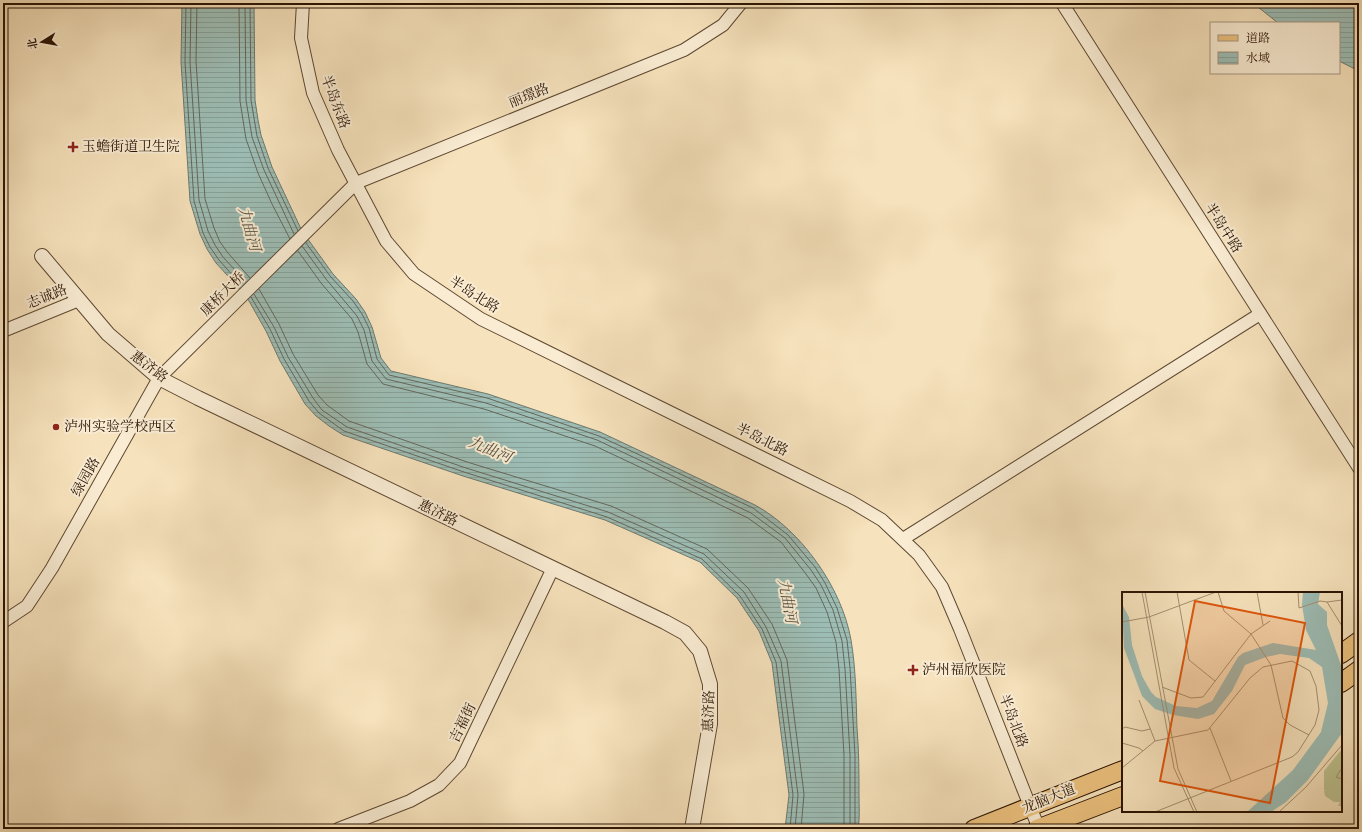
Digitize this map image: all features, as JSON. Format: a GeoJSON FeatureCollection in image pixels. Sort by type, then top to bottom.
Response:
{"type":"FeatureCollection","features":[{"type":"Feature","properties":{"kind":"main road"},"geometry":{"type":"LineString","coordinates":[[1342,653],[1359,641]]}},
{"type":"Feature","properties":{"kind":"main road"},"geometry":{"type":"LineString","coordinates":[[1342,682],[1359,670]]}},
{"type":"Feature","properties":{"kind":"main road","name":"龙脑大道"},"geometry":{"type":"LineString","coordinates":[[974,829],[1122,770]]}},
{"type":"Feature","properties":{"kind":"main road","name":"龙脑大道"},"geometry":{"type":"LineString","coordinates":[[1038,829],[1122,796]]}},
{"type":"Feature","properties":{"kind":"street","name":"半岛东路"},"geometry":{"type":"LineString","coordinates":[[303,3],[301,38],[313,93],[338,150],[356,183]]}},
{"type":"Feature","properties":{"kind":"street","name":"丽璟路"},"geometry":{"type":"LineString","coordinates":[[325,213],[356,183],[684,50],[723,25],[741,3]]}},
{"type":"Feature","properties":{"kind":"street","name":"半岛中路"},"geometry":{"type":"LineString","coordinates":[[1062,3],[1359,468]]}},
{"type":"Feature","properties":{"kind":"street","name":"半岛北路"},"geometry":{"type":"LineString","coordinates":[[356,183],[386,241],[414,274],[447,297],[481,319],[850,501],[882,520],[903,539],[919,555],[942,587],[963,636],[1038,829]]}},
{"type":"Feature","properties":{"kind":"street","name":"康桥大桥"},"geometry":{"type":"LineString","coordinates":[[193,345],[325,213]]}},
{"type":"Feature","properties":{"kind":"street","name":"惠济路"},"geometry":{"type":"LineString","coordinates":[[42,256],[108,334],[159,378],[685,633],[700,651],[710,684],[710,724],[692,829]]}},
{"type":"Feature","properties":{"kind":"street","name":"志诚路"},"geometry":{"type":"LineString","coordinates":[[3,331],[79,300]]}},
{"type":"Feature","properties":{"kind":"street"},"geometry":{"type":"LineString","coordinates":[[903,539],[1260,314]]}},
{"type":"Feature","properties":{"kind":"street","name":"绿园路"},"geometry":{"type":"LineString","coordinates":[[3,622],[27,606],[52,568],[159,378],[193,345]]}},
{"type":"Feature","properties":{"kind":"street","name":"吉福街"},"geometry":{"type":"LineString","coordinates":[[338,829],[410,801],[439,785],[460,763],[553,568]]}},
{"type":"Feature","properties":{"kind":"water","name":"九曲河"},"geometry":{"type":"Polygon","coordinates":[[[182,3],[254,3],[255,100],[261,135],[272,167],[302,231],[333,274],[356,299],[365,312],[372,327],[381,358],[391,371],[488,394],[600,432],[755,505],[788,529],[817,562],[839,600],[846,620],[853,651],[859,754],[858,829],[785,829],[789,795],[772,663],[759,631],[737,598],[700,562],[605,520],[463,476],[343,435],[316,416],[305,404],[280,361],[266,331],[249,301],[216,263],[200,234],[190,201],[181,62],[182,3]]]}},
{"type":"Feature","properties":{"kind":"water"},"geometry":{"type":"Polygon","coordinates":[[[1253,3],[1359,3],[1359,71],[1340,62],[1340,22],[1277,22],[1253,3]]]}},
{"type":"Feature","properties":{"kind":"place","name":"玉蟾街道卫生院"},"geometry":{"type":"Point","coordinates":[73,147]}},
{"type":"Feature","properties":{"kind":"place","name":"泸州实验学校西区"},"geometry":{"type":"Point","coordinates":[56,427]}},
{"type":"Feature","properties":{"kind":"place","name":"泸州福欣医院"},"geometry":{"type":"Point","coordinates":[913,670]}}]}
